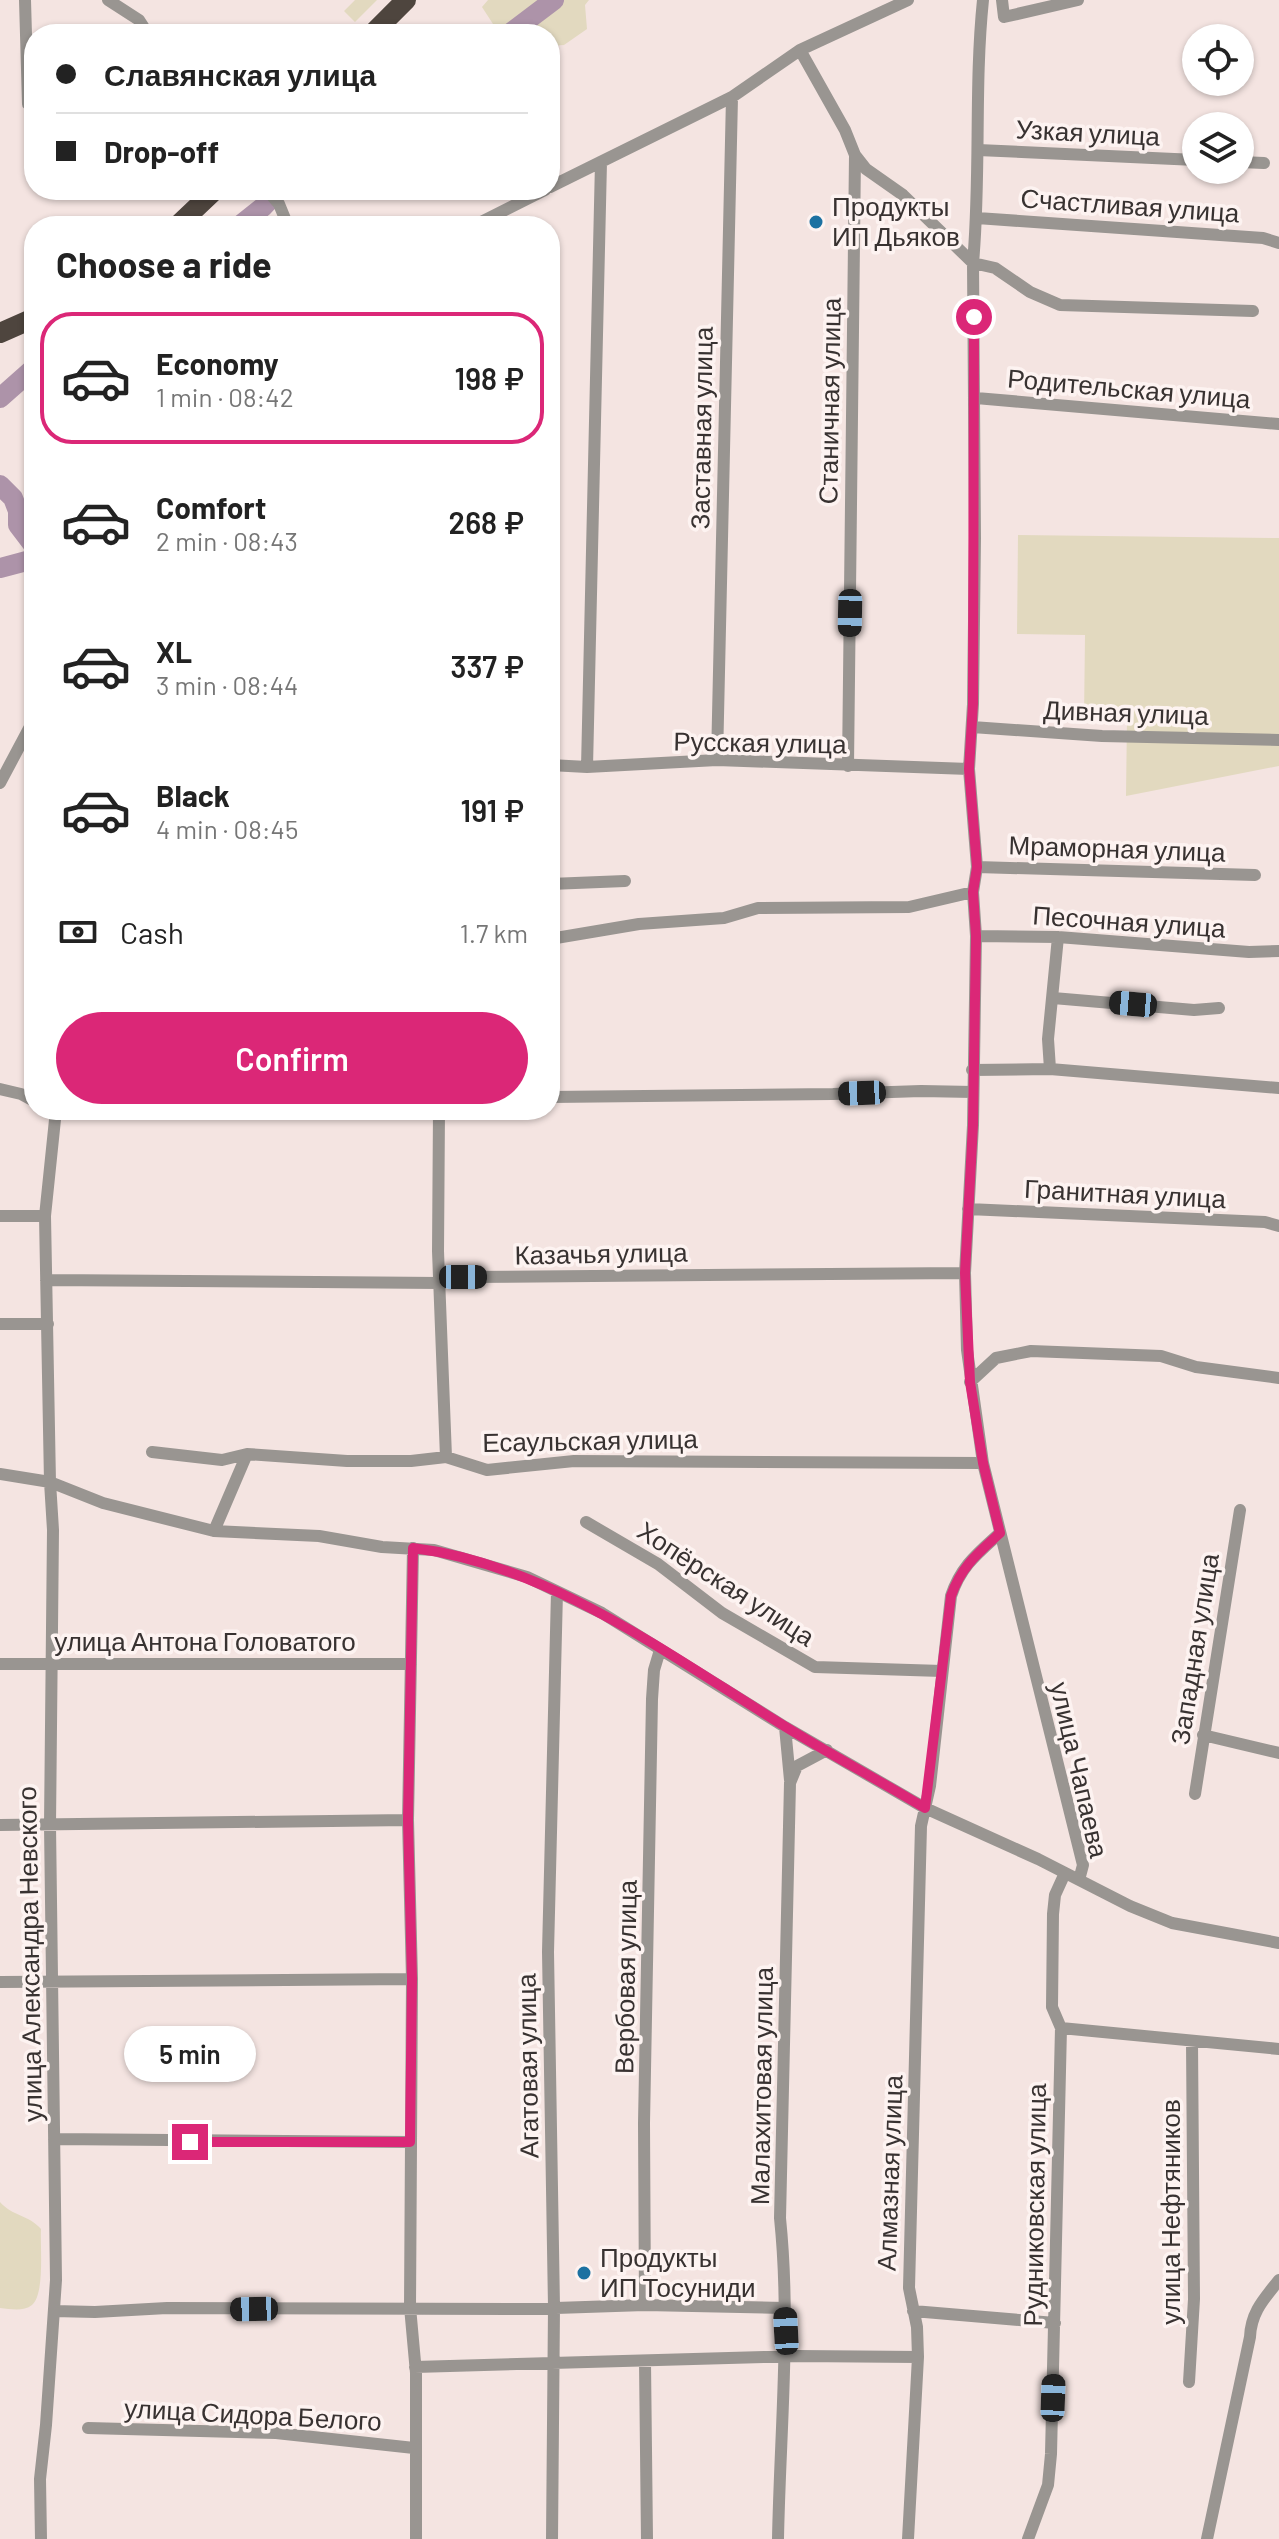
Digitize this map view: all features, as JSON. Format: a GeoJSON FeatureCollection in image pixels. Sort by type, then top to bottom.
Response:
{"type":"FeatureCollection","features":[{"type":"Feature","properties":{"kind":"highway"},"geometry":{"type":"LineString","coordinates":[[382,24],[406,0]]}},
{"type":"Feature","properties":{"kind":"highway"},"geometry":{"type":"LineString","coordinates":[[188,216],[204,200]]}},
{"type":"Feature","properties":{"kind":"highway"},"geometry":{"type":"LineString","coordinates":[[0,333],[24,322]]}},
{"type":"Feature","properties":{"kind":"street"},"geometry":{"type":"LineString","coordinates":[[25,0],[26,24]]}},
{"type":"Feature","properties":{"kind":"street"},"geometry":{"type":"LineString","coordinates":[[108,0],[142,24]]}},
{"type":"Feature","properties":{"kind":"street"},"geometry":{"type":"LineString","coordinates":[[560,182],[732,97],[800,50],[908,0]]}},
{"type":"Feature","properties":{"kind":"street","name":"улица Чапаева"},"geometry":{"type":"LineString","coordinates":[[983,0],[979,35],[977,218],[973,263],[976,398],[969,769],[977,867],[973,892],[976,936],[973,1092],[965,1273],[970,1382],[983,1463],[1083,1865],[1079,1880],[1172,1923],[1279,1943]]}},
{"type":"Feature","properties":{"kind":"street"},"geometry":{"type":"LineString","coordinates":[[1002,0],[1004,17],[1078,0]]}},
{"type":"Feature","properties":{"kind":"street","name":"Станичная улица"},"geometry":{"type":"LineString","coordinates":[[800,50],[845,130],[855,155],[848,766]]}},
{"type":"Feature","properties":{"kind":"street","name":"Заставная улица"},"geometry":{"type":"LineString","coordinates":[[717,760],[732,97]]}},
{"type":"Feature","properties":{"kind":"street","name":"Узкая улица"},"geometry":{"type":"LineString","coordinates":[[978,150],[1182,159]]}},
{"type":"Feature","properties":{"kind":"street"},"geometry":{"type":"LineString","coordinates":[[855,155],[878,179],[903,195],[973,263],[995,268],[1030,292],[1060,305],[1253,311]]}},
{"type":"Feature","properties":{"kind":"street"},"geometry":{"type":"LineString","coordinates":[[587,767],[601,162]]}},
{"type":"Feature","properties":{"kind":"street"},"geometry":{"type":"LineString","coordinates":[[1254,163],[1264,163]]}},
{"type":"Feature","properties":{"kind":"street"},"geometry":{"type":"LineString","coordinates":[[493,216],[525,200]]}},
{"type":"Feature","properties":{"kind":"street","name":"Счастливая улица"},"geometry":{"type":"LineString","coordinates":[[977,218],[1263,238],[1279,243]]}},
{"type":"Feature","properties":{"kind":"street","name":"Родительская улица"},"geometry":{"type":"LineString","coordinates":[[976,398],[1279,424]]}},
{"type":"Feature","properties":{"kind":"street","name":"Дивная улица"},"geometry":{"type":"LineString","coordinates":[[972,727],[1102,736],[1279,740]]}},
{"type":"Feature","properties":{"kind":"street"},"geometry":{"type":"LineString","coordinates":[[0,783],[24,738]]}},
{"type":"Feature","properties":{"kind":"street","name":"Русская улица"},"geometry":{"type":"LineString","coordinates":[[560,766],[587,767],[717,760],[969,769]]}},
{"type":"Feature","properties":{"kind":"street","name":"Мраморная улица"},"geometry":{"type":"LineString","coordinates":[[977,867],[1255,875]]}},
{"type":"Feature","properties":{"kind":"street"},"geometry":{"type":"LineString","coordinates":[[560,884],[625,881]]}},
{"type":"Feature","properties":{"kind":"street"},"geometry":{"type":"LineString","coordinates":[[560,937],[639,924],[724,918],[758,908],[909,907],[973,892]]}},
{"type":"Feature","properties":{"kind":"street","name":"Песочная улица"},"geometry":{"type":"LineString","coordinates":[[976,936],[1058,937],[1249,952],[1279,951]]}},
{"type":"Feature","properties":{"kind":"street"},"geometry":{"type":"LineString","coordinates":[[1050,1069],[1048,1039],[1058,937]]}},
{"type":"Feature","properties":{"kind":"street"},"geometry":{"type":"LineString","coordinates":[[1053,998],[1194,1010],[1219,1008]]}},
{"type":"Feature","properties":{"kind":"street"},"geometry":{"type":"LineString","coordinates":[[972,1070],[1050,1069],[1279,1088]]}},
{"type":"Feature","properties":{"kind":"street"},"geometry":{"type":"LineString","coordinates":[[0,1089],[24,1096]]}},
{"type":"Feature","properties":{"kind":"street"},"geometry":{"type":"LineString","coordinates":[[560,1097],[973,1092]]}},
{"type":"Feature","properties":{"kind":"street"},"geometry":{"type":"LineString","coordinates":[[50,1482],[45,1216],[55,1120]]}},
{"type":"Feature","properties":{"kind":"street"},"geometry":{"type":"LineString","coordinates":[[439,1120],[440,1283],[446,1457]]}},
{"type":"Feature","properties":{"kind":"street","name":"Гранитная улица"},"geometry":{"type":"LineString","coordinates":[[968,1209],[1265,1222],[1279,1226]]}},
{"type":"Feature","properties":{"kind":"street"},"geometry":{"type":"LineString","coordinates":[[0,1216],[45,1216]]}},
{"type":"Feature","properties":{"kind":"street","name":"Казачья улица"},"geometry":{"type":"LineString","coordinates":[[46,1280],[440,1283],[463,1277],[965,1273]]}},
{"type":"Feature","properties":{"kind":"street"},"geometry":{"type":"LineString","coordinates":[[0,1324],[48,1324]]}},
{"type":"Feature","properties":{"kind":"street"},"geometry":{"type":"LineString","coordinates":[[970,1382],[996,1358],[1031,1351],[1161,1356],[1196,1367],[1279,1378]]}},
{"type":"Feature","properties":{"kind":"street","name":"Есаульская улица"},"geometry":{"type":"LineString","coordinates":[[152,1452],[222,1460],[247,1454],[347,1461],[411,1461],[446,1457],[487,1470],[574,1461],[983,1463]]}},
{"type":"Feature","properties":{"kind":"street"},"geometry":{"type":"LineString","coordinates":[[214,1531],[247,1454]]}},
{"type":"Feature","properties":{"kind":"street"},"geometry":{"type":"LineString","coordinates":[[0,1474],[50,1482],[103,1503],[214,1531],[319,1536],[382,1547],[434,1550],[499,1568],[602,1613],[785,1727],[925,1808],[1079,1880]]}},
{"type":"Feature","properties":{"kind":"street","name":"улица Александра Невского"},"geometry":{"type":"LineString","coordinates":[[41,2539],[40,2479],[56,2280],[50,1825],[53,1530],[50,1482]]}},
{"type":"Feature","properties":{"kind":"street","name":"Западная улица"},"geometry":{"type":"LineString","coordinates":[[1195,1794],[1240,1510]]}},
{"type":"Feature","properties":{"kind":"street","name":"Хопёрская улица"},"geometry":{"type":"LineString","coordinates":[[586,1522],[658,1564],[722,1613],[815,1667],[942,1671]]}},
{"type":"Feature","properties":{"kind":"street","name":"Алмазная улица"},"geometry":{"type":"LineString","coordinates":[[908,2539],[918,2357],[917,2327],[909,2288],[921,1826],[951,1596],[957,1577],[1000,1533]]}},
{"type":"Feature","properties":{"kind":"street"},"geometry":{"type":"LineString","coordinates":[[413,1548],[408,1820],[412,1979],[410,2307],[415,2367],[416,2539]]}},
{"type":"Feature","properties":{"kind":"street","name":"Агатовая улица"},"geometry":{"type":"LineString","coordinates":[[552,2539],[554,2307],[548,1952],[557,1592]]}},
{"type":"Feature","properties":{"kind":"street","name":"Вербовая улица"},"geometry":{"type":"LineString","coordinates":[[645,2305],[644,2123],[652,1699],[654,1670],[660,1650]]}},
{"type":"Feature","properties":{"kind":"street","name":"улица Антона Головатого"},"geometry":{"type":"LineString","coordinates":[[0,1664],[411,1664]]}},
{"type":"Feature","properties":{"kind":"street","name":"Малахитовая улица"},"geometry":{"type":"LineString","coordinates":[[778,2539],[786,2277],[780,2218],[790,1783],[785,1727]]}},
{"type":"Feature","properties":{"kind":"street"},"geometry":{"type":"LineString","coordinates":[[1203,1735],[1279,1753]]}},
{"type":"Feature","properties":{"kind":"street"},"geometry":{"type":"LineString","coordinates":[[790,1783],[797,1766],[827,1750]]}},
{"type":"Feature","properties":{"kind":"street"},"geometry":{"type":"LineString","coordinates":[[0,1825],[408,1820]]}},
{"type":"Feature","properties":{"kind":"street","name":"Рудниковская улица"},"geometry":{"type":"LineString","coordinates":[[1028,2539],[1048,2485],[1061,2028],[1052,2007],[1053,1914],[1055,1895],[1065,1873]]}},
{"type":"Feature","properties":{"kind":"street"},"geometry":{"type":"LineString","coordinates":[[0,1982],[412,1979]]}},
{"type":"Feature","properties":{"kind":"street"},"geometry":{"type":"LineString","coordinates":[[1061,2028],[1279,2049]]}},
{"type":"Feature","properties":{"kind":"street","name":"улица Нефтяников"},"geometry":{"type":"LineString","coordinates":[[1189,2382],[1194,2299],[1192,2042]]}},
{"type":"Feature","properties":{"kind":"street"},"geometry":{"type":"LineString","coordinates":[[54,2139],[410,2142]]}},
{"type":"Feature","properties":{"kind":"street"},"geometry":{"type":"LineString","coordinates":[[1207,2539],[1255,2310],[1279,2280]]}},
{"type":"Feature","properties":{"kind":"street"},"geometry":{"type":"LineString","coordinates":[[54,2311],[645,2305],[784,2308]]}},
{"type":"Feature","properties":{"kind":"street"},"geometry":{"type":"LineString","coordinates":[[913,2311],[1055,2323]]}},
{"type":"Feature","properties":{"kind":"street"},"geometry":{"type":"LineString","coordinates":[[415,2367],[784,2357],[918,2357]]}},
{"type":"Feature","properties":{"kind":"street"},"geometry":{"type":"LineString","coordinates":[[645,2362],[647,2539]]}},
{"type":"Feature","properties":{"kind":"street","name":"улица Сидора Белого"},"geometry":{"type":"LineString","coordinates":[[88,2428],[276,2433],[414,2448]]}},
{"type":"Feature","properties":{"kind":"shaded area"},"geometry":{"type":"Polygon","coordinates":[[[355,0],[377,0],[355,22],[344,11],[355,0]]]}},
{"type":"Feature","properties":{"kind":"shaded area"},"geometry":{"type":"Polygon","coordinates":[[[488,0],[589,0],[585,5],[587,29],[560,45],[560,24],[493,24],[482,7],[488,0]]]}},
{"type":"Feature","properties":{"kind":"shaded area"},"geometry":{"type":"Polygon","coordinates":[[[1018,535],[1279,538],[1279,766],[1126,796],[1127,719],[1084,718],[1085,635],[1017,634],[1018,535]]]}},
{"type":"Feature","properties":{"kind":"shaded area"},"geometry":{"type":"Polygon","coordinates":[[[0,2202],[41,2229],[39,2291],[32,2305],[25,2309],[0,2308],[0,2202]]]}},
{"type":"Feature","properties":{"kind":"waterway"},"geometry":{"type":"LineString","coordinates":[[522,24],[554,0]]}},
{"type":"Feature","properties":{"kind":"waterway"},"geometry":{"type":"LineString","coordinates":[[252,216],[270,200]]}},
{"type":"Feature","properties":{"kind":"waterway"},"geometry":{"type":"LineString","coordinates":[[0,398],[24,377]]}},
{"type":"Feature","properties":{"kind":"waterway"},"geometry":{"type":"LineString","coordinates":[[0,485],[13,498],[18,511],[18,525],[24,533]]}},
{"type":"Feature","properties":{"kind":"waterway"},"geometry":{"type":"LineString","coordinates":[[0,568],[24,562]]}},
{"type":"Feature","properties":{"kind":"place","name":"Продукты ИП Дьяков"},"geometry":{"type":"Point","coordinates":[816,222]}},
{"type":"Feature","properties":{"kind":"place","name":"Продукты ИП Тосуниди"},"geometry":{"type":"Point","coordinates":[584,2273]}},
{"type":"Feature","properties":{"kind":"route"},"geometry":{"type":"LineString","coordinates":[[190,2142],[410,2142],[412,1979],[408,1820],[413,1548],[434,1550],[527,1577],[602,1613],[785,1727],[925,1808],[951,1596],[957,1577],[1000,1533],[983,1463],[970,1382],[965,1273],[973,1125],[976,936],[973,892],[977,867],[969,769],[973,704],[974,317]]}}]}
